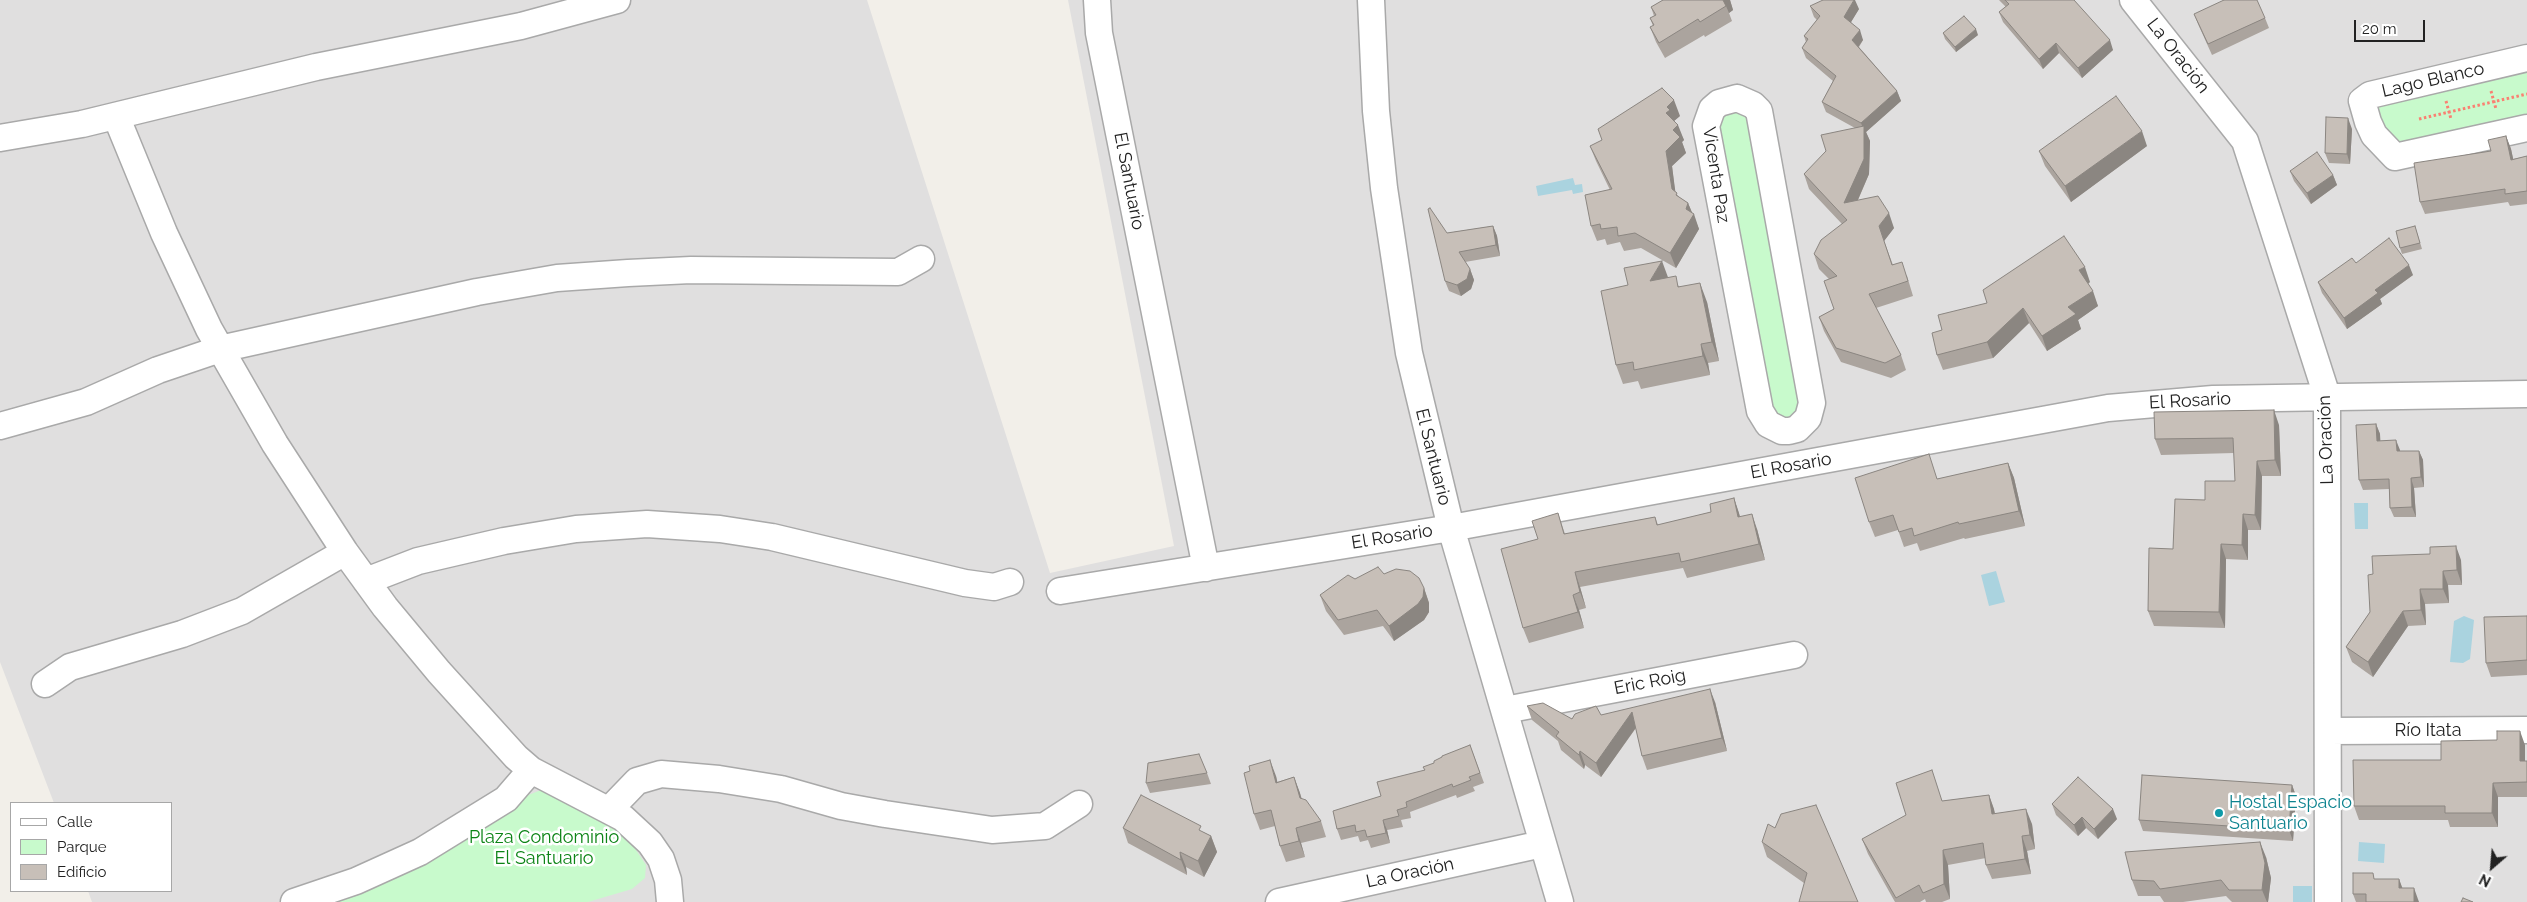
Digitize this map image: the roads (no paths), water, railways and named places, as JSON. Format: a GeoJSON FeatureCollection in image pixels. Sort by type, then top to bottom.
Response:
{"type":"FeatureCollection","features":[{"type":"Feature","properties":{"kind":"street"},"geometry":{"type":"LineString","coordinates":[[0,138],[116,116],[307,69],[521,26],[618,0]]}},
{"type":"Feature","properties":{"kind":"street","name":"El Santuario"},"geometry":{"type":"LineString","coordinates":[[1097,0],[1099,33],[1206,568]]}},
{"type":"Feature","properties":{"kind":"street","name":"El Santuario"},"geometry":{"type":"LineString","coordinates":[[1371,0],[1376,111],[1394,264],[1409,353],[1450,528],[1560,902]]}},
{"type":"Feature","properties":{"kind":"street","name":"La Oración"},"geometry":{"type":"LineString","coordinates":[[2133,0],[2245,142],[2327,396],[2328,902]]}},
{"type":"Feature","properties":{"kind":"street","name":"Lago Blanco"},"geometry":{"type":"LineString","coordinates":[[2515,131],[2395,157],[2374,135],[2362,101],[2370,95],[2527,58]]}},
{"type":"Feature","properties":{"kind":"street","name":"Vicenta Paz"},"geometry":{"type":"LineString","coordinates":[[1728,99],[1745,100],[1759,111],[1812,403],[1808,418],[1797,428],[1790,431],[1782,431],[1768,424],[1760,411],[1709,145],[1706,126],[1708,116],[1719,103],[1728,99]]}},
{"type":"Feature","properties":{"kind":"street"},"geometry":{"type":"LineString","coordinates":[[116,116],[164,233],[220,349],[274,444],[345,552],[366,581],[469,708],[531,770],[609,810],[637,830],[660,859],[668,880],[670,902]]}},
{"type":"Feature","properties":{"kind":"street"},"geometry":{"type":"LineString","coordinates":[[0,426],[91,400],[158,370],[220,349],[401,308],[557,278],[682,271],[898,272],[921,259]]}},
{"type":"Feature","properties":{"kind":"street","name":"El Rosario"},"geometry":{"type":"LineString","coordinates":[[1060,591],[1450,528],[2108,408],[2212,398],[2527,394]]}},
{"type":"Feature","properties":{"kind":"street"},"geometry":{"type":"LineString","coordinates":[[1790,431],[1796,465]]}},
{"type":"Feature","properties":{"kind":"street"},"geometry":{"type":"LineString","coordinates":[[366,581],[418,561],[504,541],[576,529],[647,524],[720,529],[772,537],[965,583],[994,587],[1010,582]]}},
{"type":"Feature","properties":{"kind":"street"},"geometry":{"type":"LineString","coordinates":[[45,684],[70,667],[182,634],[242,612],[345,552]]}},
{"type":"Feature","properties":{"kind":"street","name":"Eric Roig"},"geometry":{"type":"LineString","coordinates":[[1505,710],[1794,655]]}},
{"type":"Feature","properties":{"kind":"street","name":"Río Itata"},"geometry":{"type":"LineString","coordinates":[[2328,731],[2527,730]]}},
{"type":"Feature","properties":{"kind":"street"},"geometry":{"type":"LineString","coordinates":[[294,902],[356,882],[420,852],[506,798],[531,770]]}},
{"type":"Feature","properties":{"kind":"street"},"geometry":{"type":"LineString","coordinates":[[609,810],[637,781],[661,774],[719,779],[772,787],[841,806],[992,830],[1045,826],[1079,804]]}},
{"type":"Feature","properties":{"kind":"street","name":"La Oración"},"geometry":{"type":"LineString","coordinates":[[1279,902],[1542,844]]}},
{"type":"Feature","properties":{"kind":"water"},"geometry":{"type":"Polygon","coordinates":[[[1573,178],[1575,185],[1582,184],[1583,192],[1573,194],[1572,190],[1538,196],[1536,186],[1573,178]]]}},
{"type":"Feature","properties":{"kind":"water"},"geometry":{"type":"Polygon","coordinates":[[[2354,503],[2368,503],[2368,529],[2355,529],[2354,503]]]}},
{"type":"Feature","properties":{"kind":"water"},"geometry":{"type":"Polygon","coordinates":[[[1996,571],[2005,602],[1989,606],[1981,575],[1996,571]]]}},
{"type":"Feature","properties":{"kind":"water"},"geometry":{"type":"Polygon","coordinates":[[[2464,616],[2474,620],[2470,659],[2463,663],[2450,662],[2454,621],[2464,616]]]}},
{"type":"Feature","properties":{"kind":"water"},"geometry":{"type":"Polygon","coordinates":[[[2359,842],[2385,844],[2384,863],[2358,861],[2359,842]]]}},
{"type":"Feature","properties":{"kind":"water"},"geometry":{"type":"Polygon","coordinates":[[[2293,886],[2312,886],[2312,902],[2293,902],[2293,886]]]}},
{"type":"Feature","properties":{"kind":"place","name":"Hostal Espacio Santuario"},"geometry":{"type":"Point","coordinates":[2219,813]}},
{"type":"Feature","properties":{"kind":"park label","name":"Plaza Condominio El Santuario"},"geometry":{"type":"Point","coordinates":[544,848]}}]}
